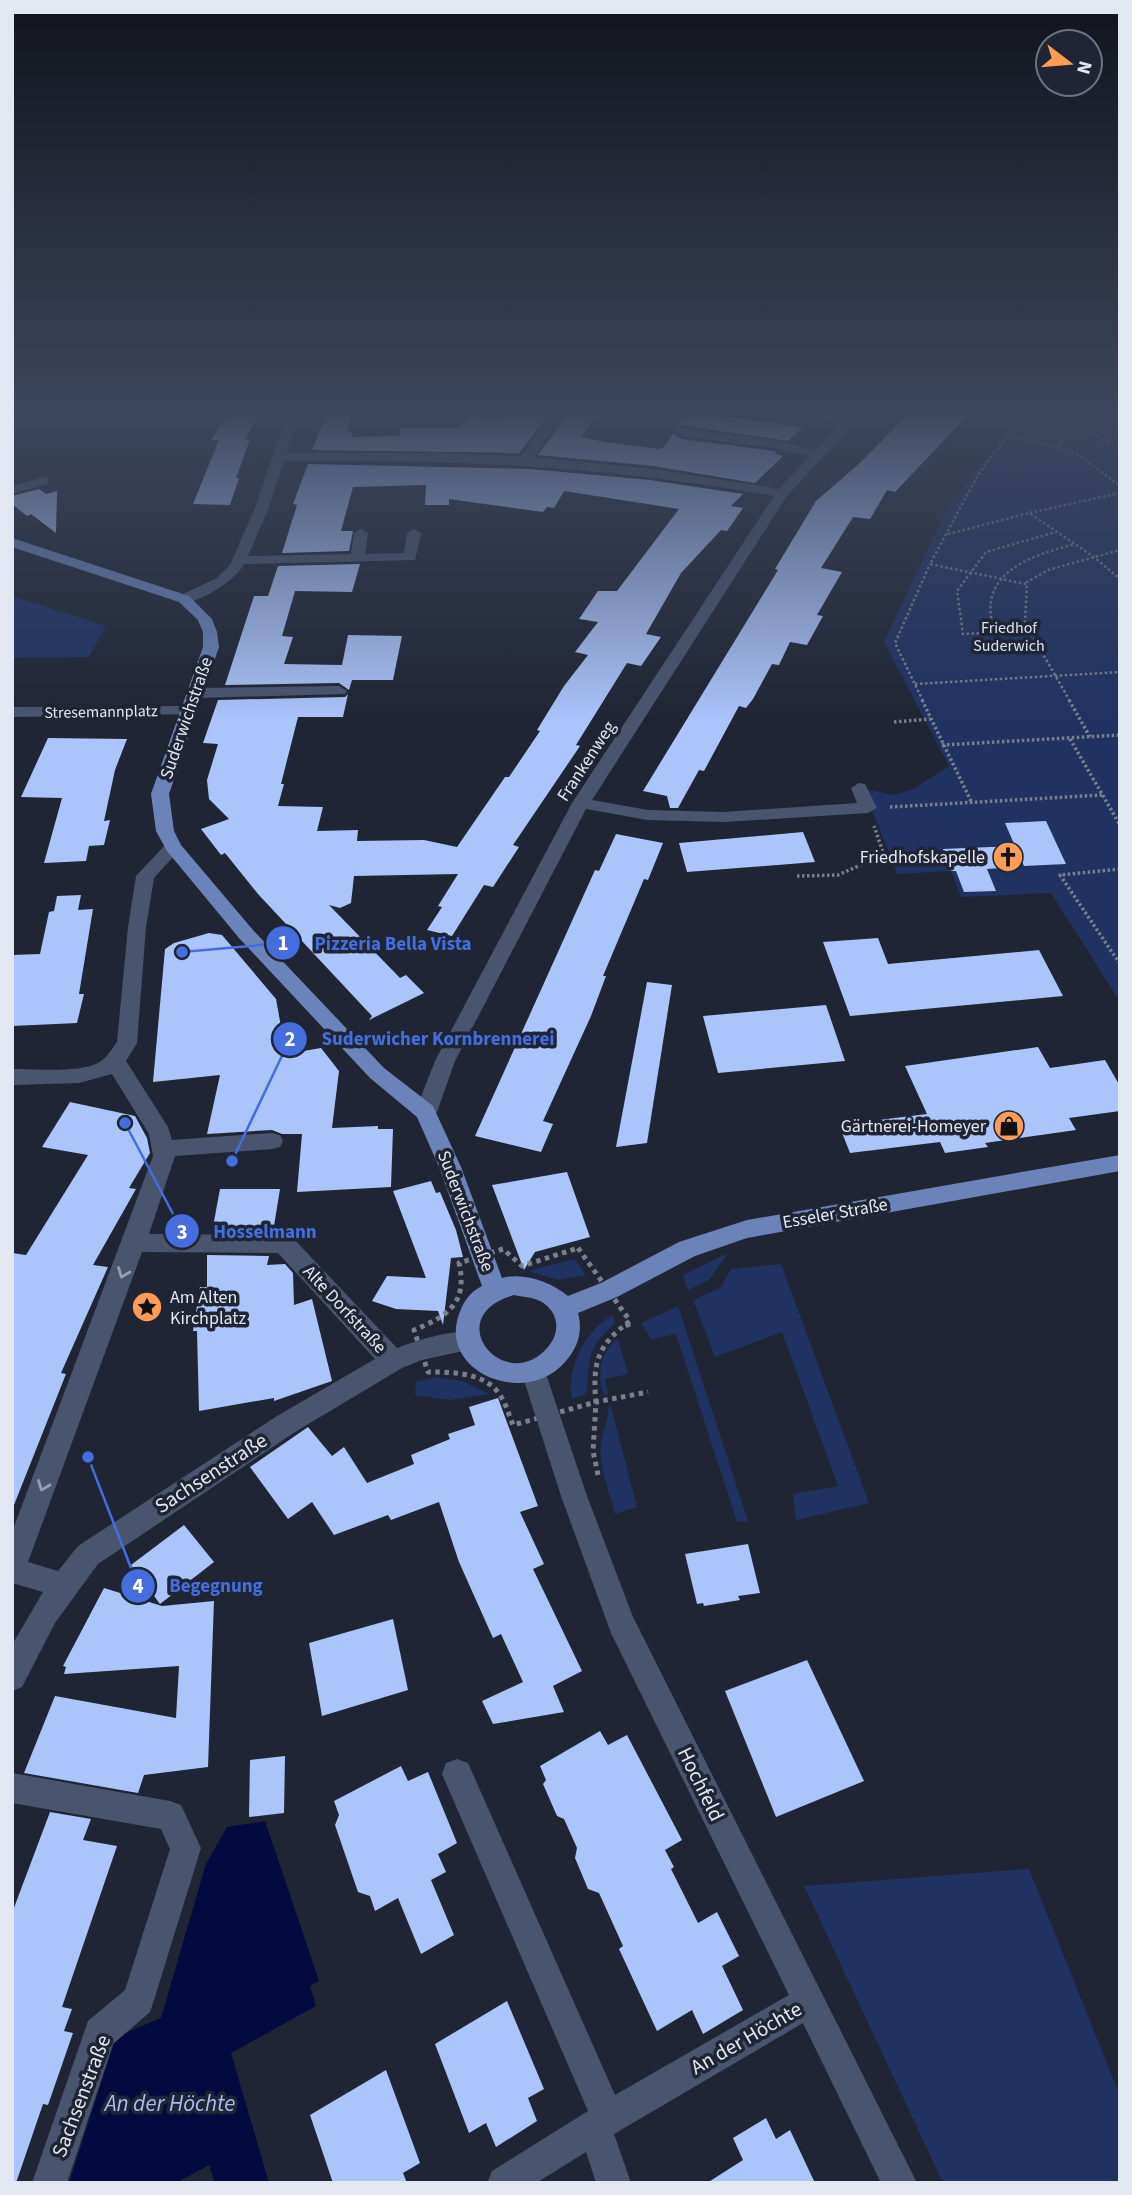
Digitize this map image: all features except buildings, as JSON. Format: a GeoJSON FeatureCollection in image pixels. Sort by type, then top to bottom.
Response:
{"type":"FeatureCollection","features":[{"type":"Feature","properties":{"kind":"main road"},"geometry":{"type":"LineString","coordinates":[[12,542],[50,557],[184,599]]}},
{"type":"Feature","properties":{"kind":"main road","name":"Suderwichstraße"},"geometry":{"type":"LineString","coordinates":[[184,599],[200,611],[212,635],[211,647],[160,794],[165,831],[173,847],[247,934],[377,1073],[426,1112],[484,1254],[495,1290]]}},
{"type":"Feature","properties":{"kind":"main road","name":"Esseler Straße"},"geometry":{"type":"LineString","coordinates":[[564,1308],[609,1290],[687,1249],[747,1229],[1120,1163]]}},
{"type":"Feature","properties":{"kind":"main road"},"geometry":{"type":"LineString","coordinates":[[514,1285],[534,1287],[551,1294],[564,1308],[570,1332],[566,1345],[553,1361],[533,1371],[506,1373],[492,1368],[473,1352],[468,1341],[468,1317],[483,1297],[495,1290],[514,1285]]}},
{"type":"Feature","properties":{"kind":"street"},"geometry":{"type":"LineString","coordinates":[[184,599],[222,581],[236,567],[258,517]]}},
{"type":"Feature","properties":{"kind":"street","name":"Frankenweg"},"geometry":{"type":"LineString","coordinates":[[426,1112],[445,1061],[582,803],[767,517]]}},
{"type":"Feature","properties":{"kind":"street"},"geometry":{"type":"LineString","coordinates":[[356,559],[361,533]]}},
{"type":"Feature","properties":{"kind":"street"},"geometry":{"type":"LineString","coordinates":[[239,560],[410,557],[414,533]]}},
{"type":"Feature","properties":{"kind":"street"},"geometry":{"type":"LineString","coordinates":[[195,693],[339,691]]}},
{"type":"Feature","properties":{"kind":"street","name":"Stresemannplatz"},"geometry":{"type":"LineString","coordinates":[[12,712],[189,710]]}},
{"type":"Feature","properties":{"kind":"street"},"geometry":{"type":"LineString","coordinates":[[582,803],[648,815],[724,817],[868,808],[859,788]]}},
{"type":"Feature","properties":{"kind":"street"},"geometry":{"type":"LineString","coordinates":[[12,1077],[79,1075],[101,1071],[115,1061],[127,1043],[137,927],[145,876],[173,847]]}},
{"type":"Feature","properties":{"kind":"street"},"geometry":{"type":"LineString","coordinates":[[62,1585],[12,1569],[164,1156],[160,1133],[115,1061]]}},
{"type":"Feature","properties":{"kind":"street"},"geometry":{"type":"LineString","coordinates":[[163,1149],[272,1141]]}},
{"type":"Feature","properties":{"kind":"street","name":"Alte Dorfstraße"},"geometry":{"type":"LineString","coordinates":[[134,1243],[284,1244],[393,1361]]}},
{"type":"Feature","properties":{"kind":"street","name":"Sachsenstraße"},"geometry":{"type":"LineString","coordinates":[[12,1677],[30,1637],[62,1585],[88,1555],[286,1424],[393,1361],[420,1350],[468,1341]]}},
{"type":"Feature","properties":{"kind":"street","name":"Hochfeld"},"geometry":{"type":"LineString","coordinates":[[533,1371],[621,1623],[900,2183]]}},
{"type":"Feature","properties":{"kind":"street"},"geometry":{"type":"LineString","coordinates":[[457,1774],[601,2122],[614,2183]]}},
{"type":"Feature","properties":{"kind":"street","name":"Sachsenstraße"},"geometry":{"type":"LineString","coordinates":[[12,1788],[170,1816],[187,1849],[138,2000],[100,2033],[49,2183]]}},
{"type":"Feature","properties":{"kind":"street","name":"An der Höchte"},"geometry":{"type":"LineString","coordinates":[[504,2183],[601,2122],[810,2001]]}},
{"type":"Feature","properties":{"kind":"path"},"geometry":{"type":"LineString","coordinates":[[956,517],[930,564],[895,643],[971,801]]}},
{"type":"Feature","properties":{"kind":"path"},"geometry":{"type":"LineString","coordinates":[[948,534],[1012,517]]}},
{"type":"Feature","properties":{"kind":"path"},"geometry":{"type":"LineString","coordinates":[[1035,517],[1094,557],[1120,579]]}},
{"type":"Feature","properties":{"kind":"path"},"geometry":{"type":"LineString","coordinates":[[1029,631],[963,634],[957,590],[986,552],[1056,532]]}},
{"type":"Feature","properties":{"kind":"path"},"geometry":{"type":"LineString","coordinates":[[995,633],[988,616],[990,601],[1000,579],[1013,565],[1024,559],[1076,544]]}},
{"type":"Feature","properties":{"kind":"path"},"geometry":{"type":"LineString","coordinates":[[930,564],[1026,584],[1048,570],[1120,550]]}},
{"type":"Feature","properties":{"kind":"path"},"geometry":{"type":"LineString","coordinates":[[1026,584],[1025,623],[1090,737]]}},
{"type":"Feature","properties":{"kind":"path"},"geometry":{"type":"LineString","coordinates":[[915,684],[1120,672]]}},
{"type":"Feature","properties":{"kind":"path"},"geometry":{"type":"LineString","coordinates":[[894,722],[930,719]]}},
{"type":"Feature","properties":{"kind":"path"},"geometry":{"type":"LineString","coordinates":[[943,745],[1120,736]]}},
{"type":"Feature","properties":{"kind":"path"},"geometry":{"type":"LineString","coordinates":[[1070,738],[1120,825]]}},
{"type":"Feature","properties":{"kind":"path"},"geometry":{"type":"LineString","coordinates":[[797,876],[838,875],[884,855],[868,808],[1102,795]]}},
{"type":"Feature","properties":{"kind":"path"},"geometry":{"type":"LineString","coordinates":[[1120,869],[1060,875],[1120,964]]}},
{"type":"Feature","properties":{"kind":"path"},"geometry":{"type":"LineString","coordinates":[[596,1402],[594,1367],[600,1347],[610,1334],[630,1321],[579,1248],[522,1266],[503,1249],[459,1263],[463,1275],[462,1289],[456,1303],[441,1319],[414,1330],[428,1372],[444,1372],[481,1380],[497,1391],[513,1425],[549,1418],[596,1402],[648,1392]]}},
{"type":"Feature","properties":{"kind":"path"},"geometry":{"type":"LineString","coordinates":[[627,1323],[630,1330]]}},
{"type":"Feature","properties":{"kind":"green space","name":"Friedhof Suderwich"},"geometry":{"type":"Polygon","coordinates":[[[943,517],[1120,517],[1120,1002],[1051,893],[961,897],[951,871],[897,874],[864,789],[894,795],[913,789],[949,766],[884,642],[943,517]]]}},
{"type":"Feature","properties":{"kind":"green space"},"geometry":{"type":"Polygon","coordinates":[[[12,596],[106,626],[89,657],[12,658],[12,596]]]}},
{"type":"Feature","properties":{"kind":"green space"},"geometry":{"type":"Polygon","coordinates":[[[728,1253],[709,1280],[688,1290],[683,1275],[728,1253]]]}},
{"type":"Feature","properties":{"kind":"green space"},"geometry":{"type":"Polygon","coordinates":[[[575,1259],[586,1275],[558,1280],[528,1271],[575,1259]]]}},
{"type":"Feature","properties":{"kind":"green space"},"geometry":{"type":"Polygon","coordinates":[[[781,1264],[869,1503],[796,1520],[793,1494],[838,1486],[782,1332],[715,1357],[693,1300],[720,1288],[731,1269],[781,1264]]]}},
{"type":"Feature","properties":{"kind":"green space"},"geometry":{"type":"Polygon","coordinates":[[[678,1306],[748,1521],[737,1522],[676,1334],[651,1339],[641,1323],[678,1306]]]}},
{"type":"Feature","properties":{"kind":"green space"},"geometry":{"type":"Polygon","coordinates":[[[613,1315],[615,1323],[600,1339],[592,1354],[587,1392],[583,1396],[572,1398],[572,1375],[580,1350],[594,1329],[613,1315]]]}},
{"type":"Feature","properties":{"kind":"green space"},"geometry":{"type":"Polygon","coordinates":[[[618,1339],[628,1374],[605,1379],[608,1394],[604,1395],[601,1364],[607,1350],[618,1339]]]}},
{"type":"Feature","properties":{"kind":"green space"},"geometry":{"type":"Polygon","coordinates":[[[436,1377],[462,1381],[489,1394],[450,1400],[415,1395],[416,1382],[436,1377]]]}},
{"type":"Feature","properties":{"kind":"green space"},"geometry":{"type":"Polygon","coordinates":[[[611,1406],[637,1507],[615,1514],[601,1452],[608,1407],[611,1406]]]}},
{"type":"Feature","properties":{"kind":"green space"},"geometry":{"type":"Polygon","coordinates":[[[1029,1869],[1120,2096],[1120,2183],[943,2183],[804,1886],[1029,1869]]]}},
{"type":"Feature","properties":{"kind":"water","name":"An der Höchte"},"geometry":{"type":"Polygon","coordinates":[[[265,1821],[319,1981],[310,1986],[316,2006],[231,2053],[269,2183],[215,2183],[209,2165],[176,2183],[69,2183],[116,2037],[161,2018],[206,1864],[227,1827],[265,1821]]]}},
{"type":"Feature","properties":{"kind":"place","name":"Friedhofskapelle"},"geometry":{"type":"Point","coordinates":[1008,857]}},
{"type":"Feature","properties":{"kind":"place","name":"Pizzeria Bella Vista"},"geometry":{"type":"Point","coordinates":[182,952]}},
{"type":"Feature","properties":{"kind":"place","name":"Hosselmann"},"geometry":{"type":"Point","coordinates":[125,1123]}},
{"type":"Feature","properties":{"kind":"place","name":"Gärtnerei-Homeyer"},"geometry":{"type":"Point","coordinates":[1009,1126]}},
{"type":"Feature","properties":{"kind":"place","name":"Suderwicher Kornbrennerei"},"geometry":{"type":"Point","coordinates":[232,1161]}},
{"type":"Feature","properties":{"kind":"place","name":"Am Alten Kirchplatz"},"geometry":{"type":"Point","coordinates":[147,1307]}},
{"type":"Feature","properties":{"kind":"place","name":"Begegnung"},"geometry":{"type":"Point","coordinates":[88,1457]}}]}
